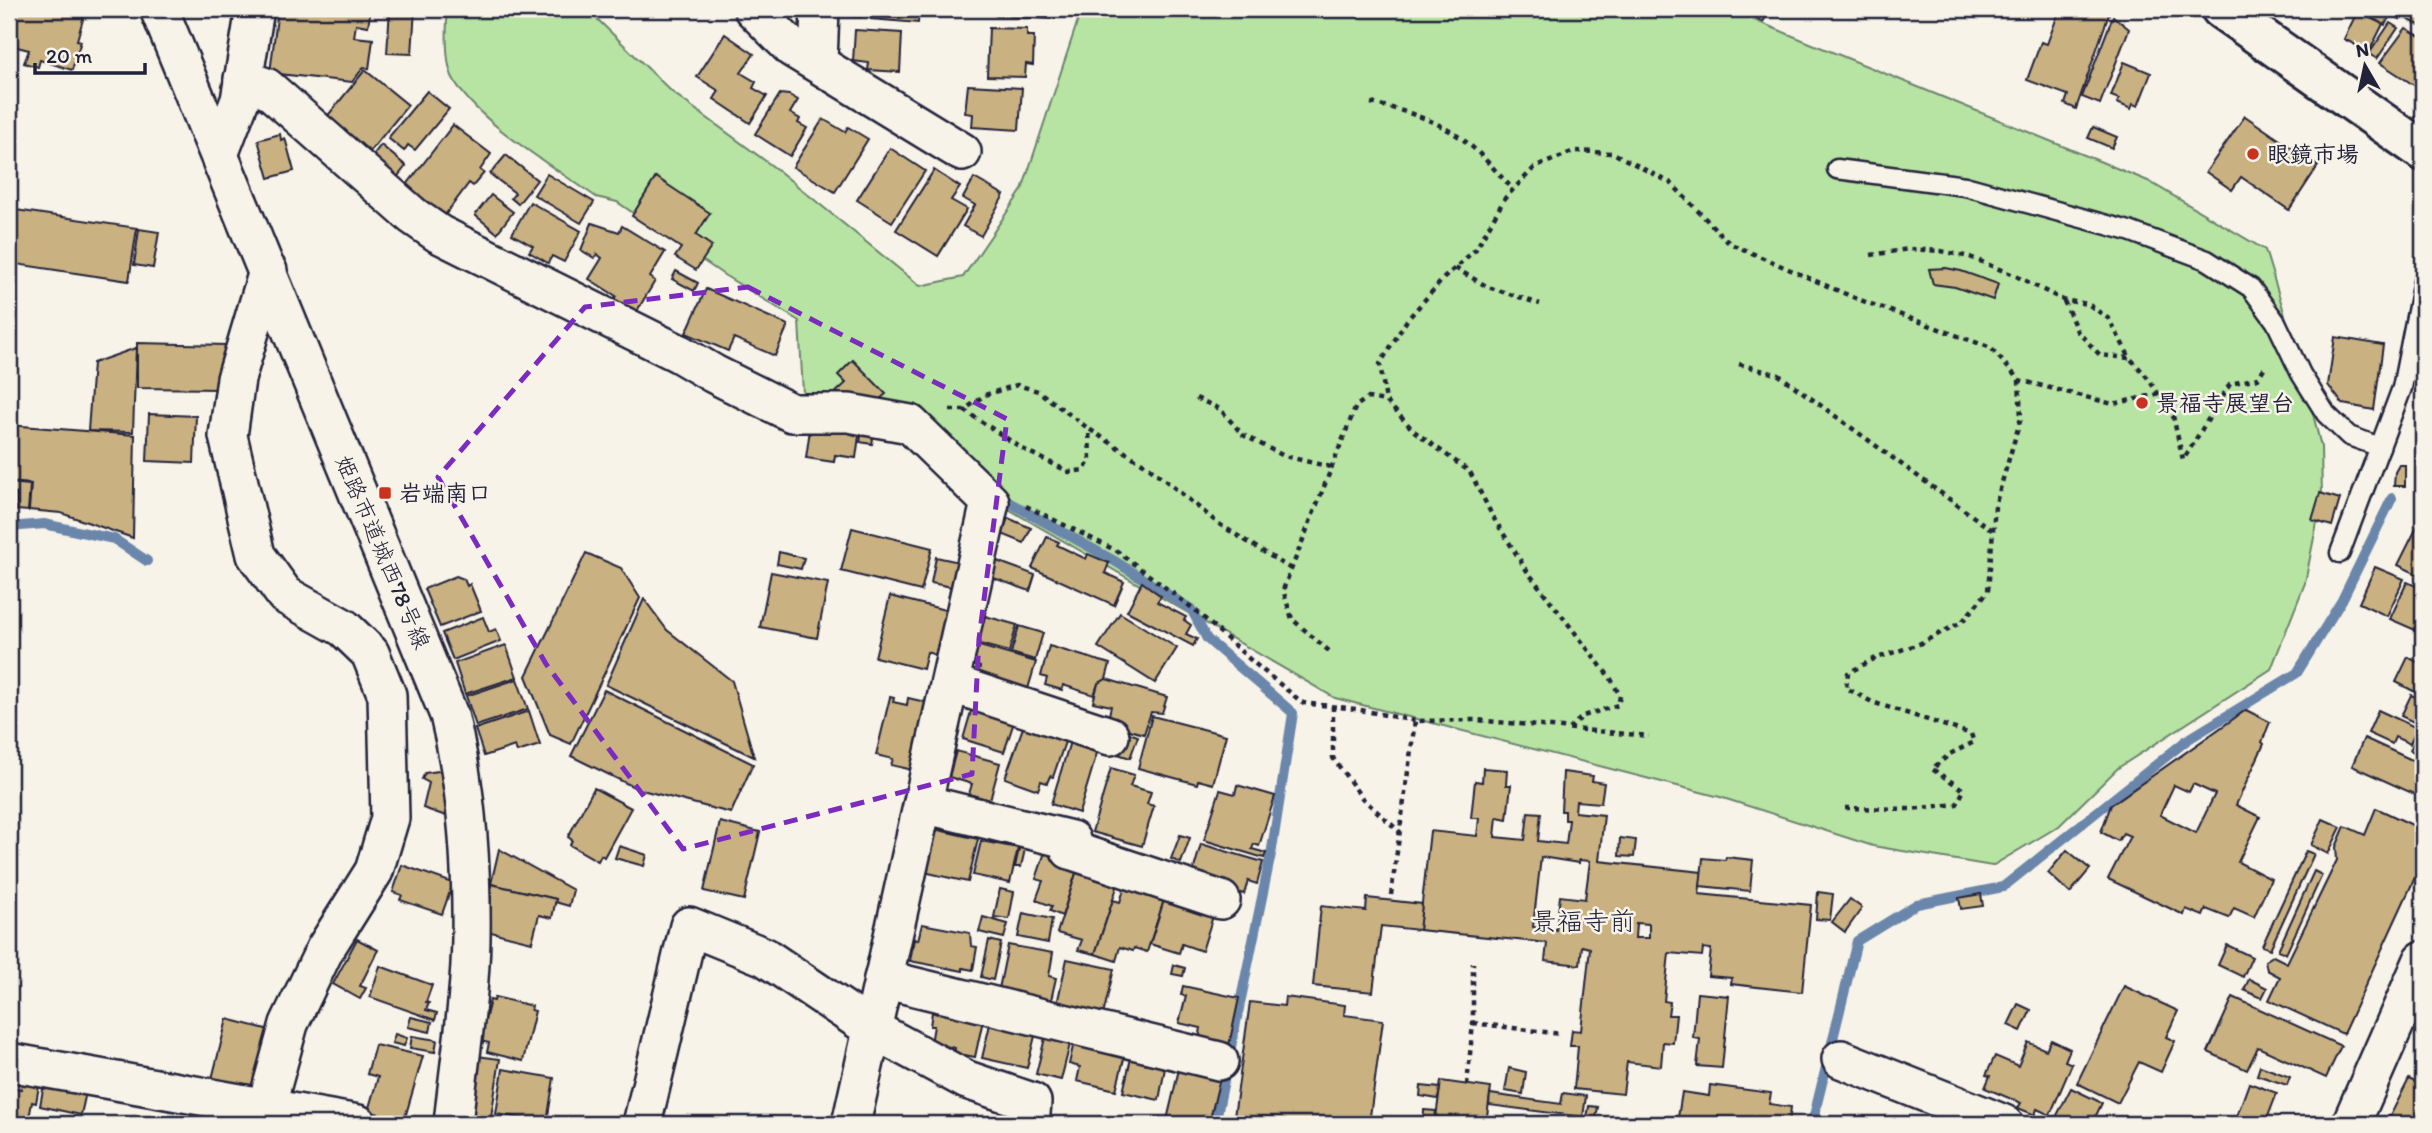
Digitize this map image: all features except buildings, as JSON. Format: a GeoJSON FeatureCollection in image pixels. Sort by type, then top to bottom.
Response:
{"type":"FeatureCollection","features":[{"type":"Feature","properties":{"kind":"street","name":"姫路市道城西78号線"},"geometry":{"type":"LineString","coordinates":[[159,9],[449,715],[460,758],[467,830],[471,938],[453,1124]]}},
{"type":"Feature","properties":{"kind":"street"},"geometry":{"type":"LineString","coordinates":[[220,152],[240,100],[255,9]]}},
{"type":"Feature","properties":{"kind":"street"},"geometry":{"type":"LineString","coordinates":[[753,9],[792,48],[962,152]]}},
{"type":"Feature","properties":{"kind":"street"},"geometry":{"type":"LineString","coordinates":[[818,62],[820,9]]}},
{"type":"Feature","properties":{"kind":"street"},"geometry":{"type":"LineString","coordinates":[[2226,10],[2423,151]]}},
{"type":"Feature","properties":{"kind":"street"},"geometry":{"type":"LineString","coordinates":[[243,79],[266,87],[413,216],[439,234],[792,413],[849,413],[910,424],[990,502],[850,1124]]}},
{"type":"Feature","properties":{"kind":"street"},"geometry":{"type":"LineString","coordinates":[[266,1108],[289,1024],[325,949],[374,871],[390,818],[387,695],[370,653],[344,628],[285,595],[256,555],[228,436],[236,379],[268,271]]}},
{"type":"Feature","properties":{"kind":"street"},"geometry":{"type":"LineString","coordinates":[[950,683],[1110,736]]}},
{"type":"Feature","properties":{"kind":"street"},"geometry":{"type":"LineString","coordinates":[[923,804],[1071,840],[1070,850],[1221,900]]}},
{"type":"Feature","properties":{"kind":"street"},"geometry":{"type":"LineString","coordinates":[[642,1124],[689,926],[765,957],[872,1029],[967,1080],[1032,1102],[1030,1124]]}},
{"type":"Feature","properties":{"kind":"street"},"geometry":{"type":"LineString","coordinates":[[2351,1124],[2423,960]]}},
{"type":"Feature","properties":{"kind":"street"},"geometry":{"type":"LineString","coordinates":[[883,979],[1219,1061]]}},
{"type":"Feature","properties":{"kind":"street"},"geometry":{"type":"LineString","coordinates":[[1841,1059],[2004,1124]]}},
{"type":"Feature","properties":{"kind":"street"},"geometry":{"type":"LineString","coordinates":[[9,1062],[358,1124]]}},
{"type":"Feature","properties":{"kind":"lane"},"geometry":{"type":"LineString","coordinates":[[1837,169],[1965,186],[2129,231],[2207,260],[2250,288],[2276,322],[2301,374],[2326,414],[2349,436],[2380,447]]}},
{"type":"Feature","properties":{"kind":"lane"},"geometry":{"type":"LineString","coordinates":[[2340,553],[2402,388],[2423,281]]}},
{"type":"Feature","properties":{"kind":"path"},"geometry":{"type":"LineString","coordinates":[[1371,103],[1416,114],[1458,136],[1480,154],[1513,189]]}},
{"type":"Feature","properties":{"kind":"path"},"geometry":{"type":"LineString","coordinates":[[1569,729],[1583,716],[1618,705],[1620,696],[1611,679],[1527,572],[1493,517],[1470,472],[1414,431],[1386,401],[1380,364],[1407,320],[1476,249],[1505,198],[1534,167],[1574,151],[1613,153],[1671,183],[1729,243],[1855,298],[1991,348],[2019,380],[2113,404],[2158,394]]}},
{"type":"Feature","properties":{"kind":"path"},"geometry":{"type":"LineString","coordinates":[[1871,255],[1909,249],[1941,251],[1970,257],[2063,300],[2088,304],[2109,319],[2130,358],[2173,416],[2183,460],[2230,384],[2258,377],[2284,337]]}},
{"type":"Feature","properties":{"kind":"path"},"geometry":{"type":"LineString","coordinates":[[1455,268],[1488,287],[1540,304]]}},
{"type":"Feature","properties":{"kind":"path"},"geometry":{"type":"LineString","coordinates":[[2063,300],[2077,331],[2100,355],[2130,358]]}},
{"type":"Feature","properties":{"kind":"path"},"geometry":{"type":"LineString","coordinates":[[1739,364],[1779,375],[1994,532]]}},
{"type":"Feature","properties":{"kind":"path"},"geometry":{"type":"LineString","coordinates":[[1845,808],[1910,809],[1957,804],[1964,790],[1932,769],[1950,754],[1974,742],[1971,734],[1872,702],[1846,688],[1848,673],[1874,659],[1919,644],[1962,622],[1988,591],[1995,506],[2021,418],[2019,380]]}},
{"type":"Feature","properties":{"kind":"path"},"geometry":{"type":"LineString","coordinates":[[964,410],[985,395],[1017,385],[1038,391],[1089,429],[1150,468],[1219,524],[1291,569]]}},
{"type":"Feature","properties":{"kind":"path"},"geometry":{"type":"LineString","coordinates":[[1196,398],[1220,409],[1243,435],[1284,456],[1331,467]]}},
{"type":"Feature","properties":{"kind":"path"},"geometry":{"type":"LineString","coordinates":[[1329,651],[1292,619],[1283,590],[1356,406],[1368,398],[1386,401]]}},
{"type":"Feature","properties":{"kind":"path"},"geometry":{"type":"LineString","coordinates":[[950,419],[942,410],[964,410],[1023,449],[1069,472],[1084,470],[1090,460],[1089,429]]}},
{"type":"Feature","properties":{"kind":"path"},"geometry":{"type":"LineString","coordinates":[[990,502],[1008,497],[1117,551],[1195,610],[1303,703],[1415,721],[1476,720],[1649,736]]}},
{"type":"Feature","properties":{"kind":"path"},"geometry":{"type":"LineString","coordinates":[[1333,706],[1333,758],[1362,798],[1401,833]]}},
{"type":"Feature","properties":{"kind":"path"},"geometry":{"type":"LineString","coordinates":[[1391,895],[1415,721]]}},
{"type":"Feature","properties":{"kind":"path"},"geometry":{"type":"LineString","coordinates":[[1467,1085],[1473,1023],[1473,963]]}},
{"type":"Feature","properties":{"kind":"path"},"geometry":{"type":"LineString","coordinates":[[1473,1023],[1561,1034]]}},
{"type":"Feature","properties":{"kind":"highlighted area"},"geometry":{"type":"Polygon","coordinates":[[[748,287],[1007,419],[979,639],[972,774],[683,849],[546,664],[438,477],[585,307],[748,287]]]}},
{"type":"Feature","properties":{"kind":"green space"},"geometry":{"type":"Polygon","coordinates":[[[448,9],[587,9],[672,92],[779,171],[920,286],[963,277],[1022,190],[1079,17],[1078,9],[1727,9],[2148,181],[2265,250],[2304,377],[2321,447],[2322,497],[2305,583],[2271,669],[2118,768],[2059,826],[1992,866],[1873,846],[1720,797],[1335,698],[998,503],[919,426],[803,393],[799,321],[724,275],[617,202],[596,197],[517,143],[464,95],[450,71],[447,44],[448,9]]]}},
{"type":"Feature","properties":{"kind":"waterway"},"geometry":{"type":"LineString","coordinates":[[1812,1124],[1857,941],[1917,904],[2003,887],[2187,740],[2297,673],[2342,600],[2392,498]]}},
{"type":"Feature","properties":{"kind":"waterway"},"geometry":{"type":"LineString","coordinates":[[1005,500],[1113,560],[1191,609],[1207,639],[1293,713],[1272,849],[1215,1124]]}},
{"type":"Feature","properties":{"kind":"waterway"},"geometry":{"type":"LineString","coordinates":[[9,527],[44,524],[114,539],[147,561]]}},
{"type":"Feature","properties":{"kind":"place","name":"眼鏡市場"},"geometry":{"type":"Point","coordinates":[2253,154]}},
{"type":"Feature","properties":{"kind":"place","name":"景福寺展望台"},"geometry":{"type":"Point","coordinates":[2142,403]}},
{"type":"Feature","properties":{"kind":"place","name":"岩端南口"},"geometry":{"type":"Point","coordinates":[385,493]}},
{"type":"Feature","properties":{"kind":"district","name":"景福寺前"},"geometry":{"type":"Point","coordinates":[1583,921]}}]}
